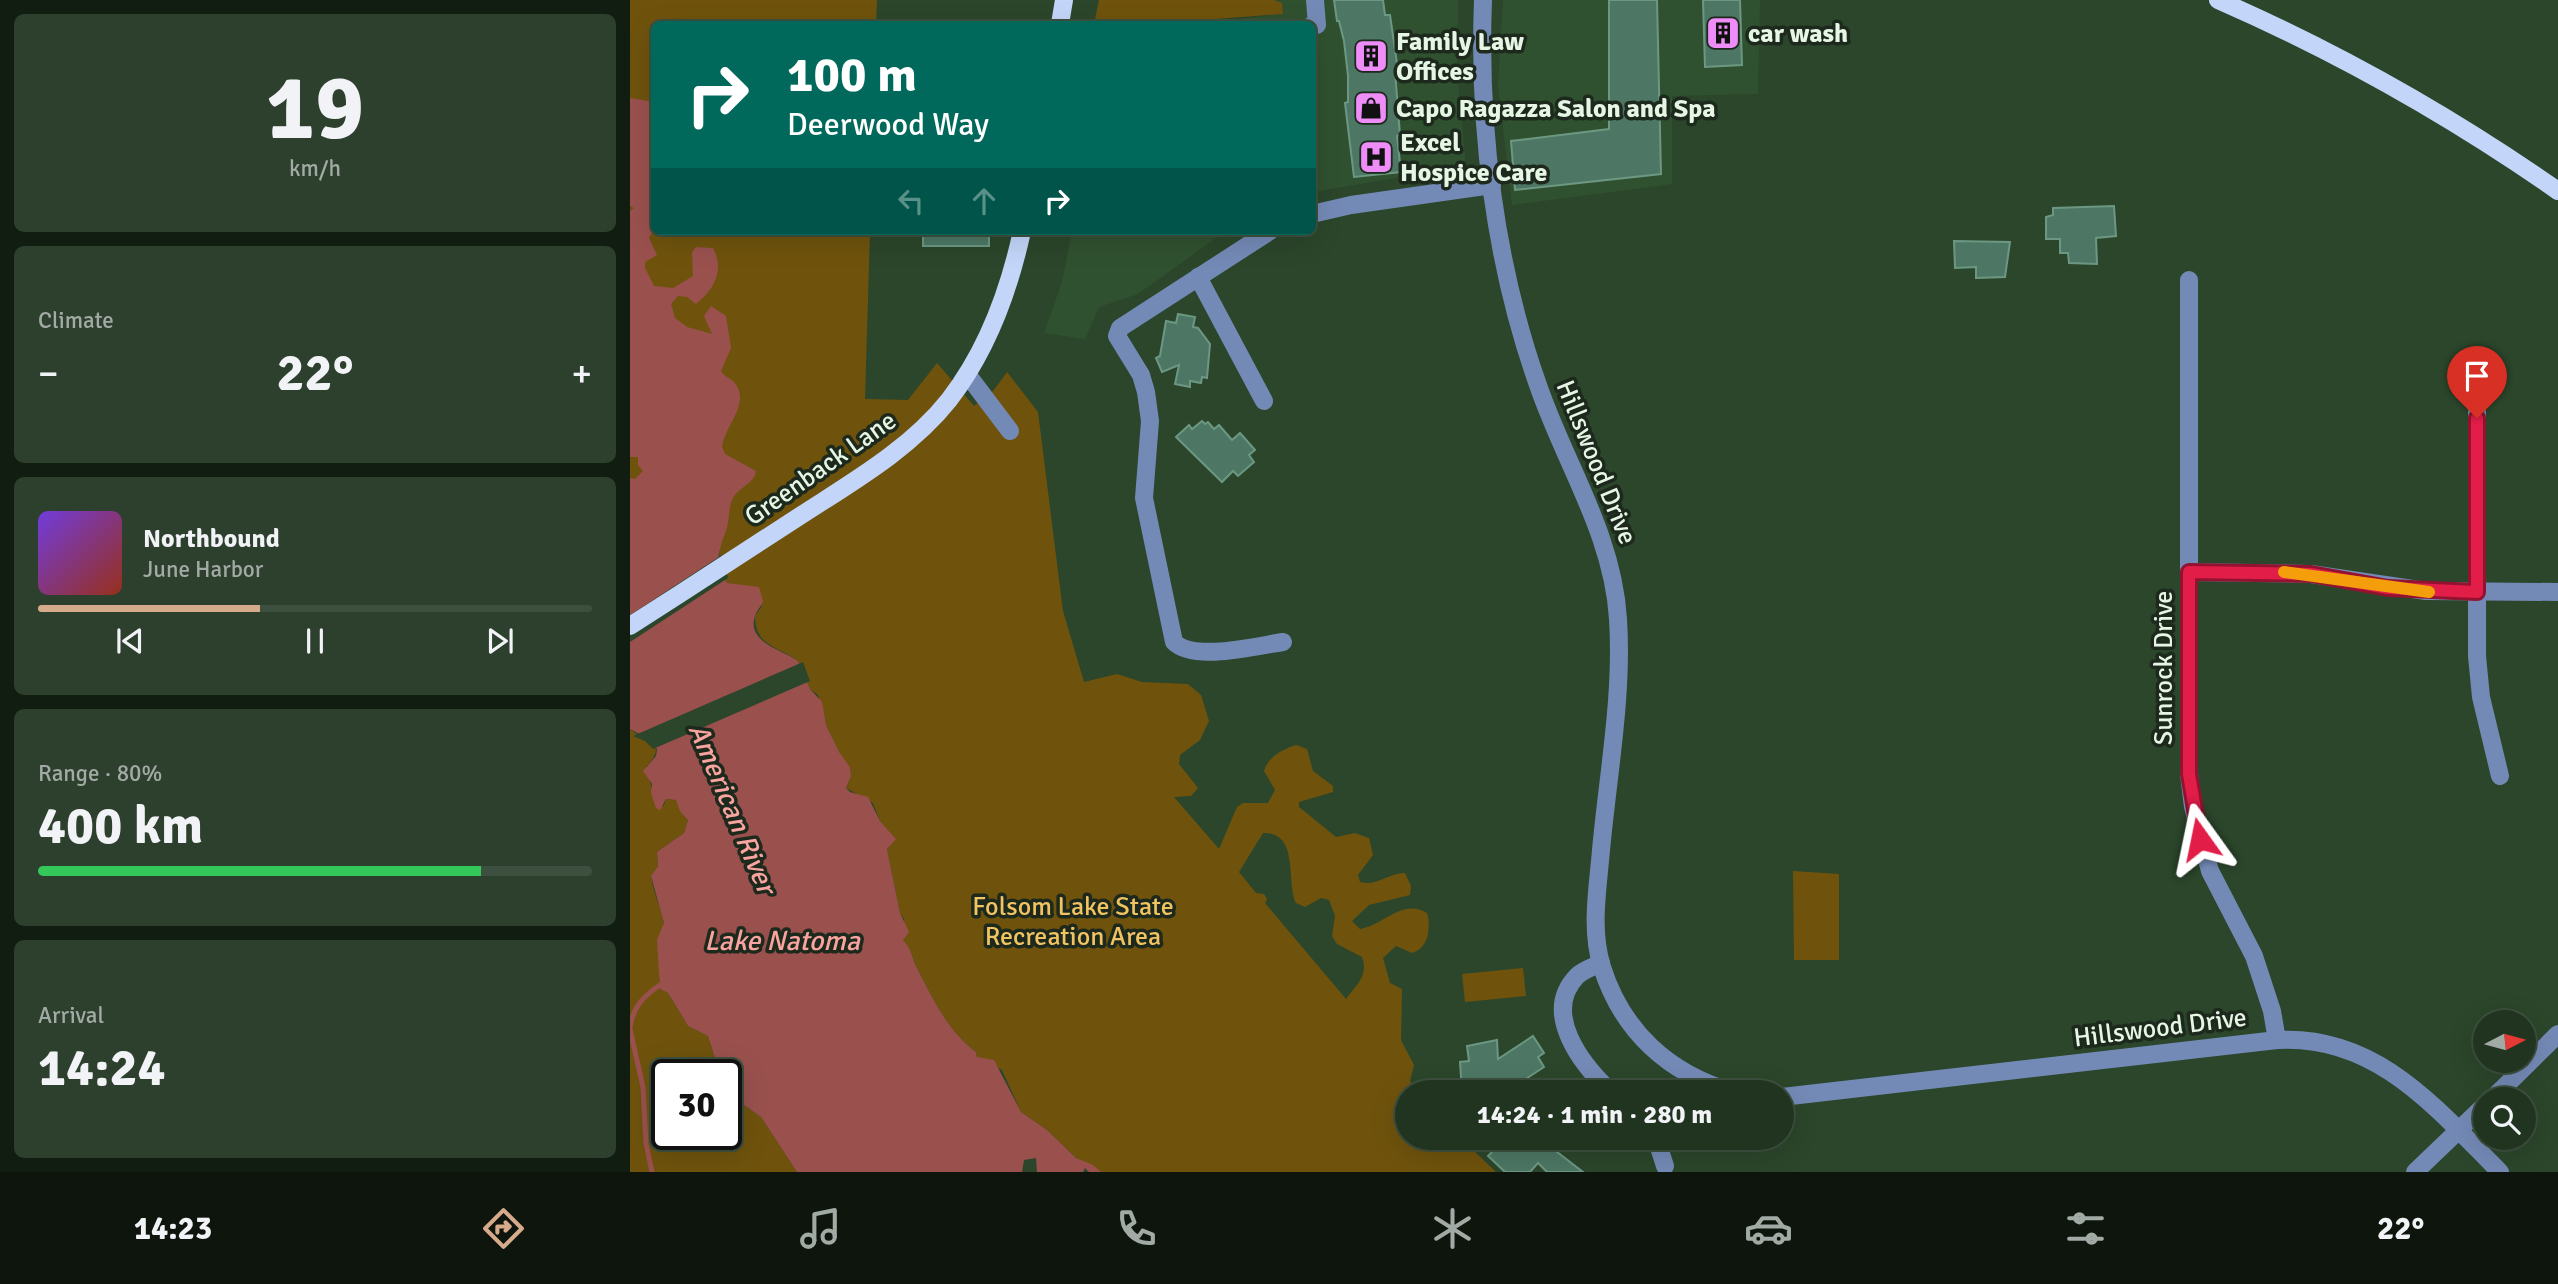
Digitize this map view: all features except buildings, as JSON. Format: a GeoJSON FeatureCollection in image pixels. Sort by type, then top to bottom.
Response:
{"type":"FeatureCollection","features":[{"type":"Feature","properties":{"kind":"main road"},"geometry":{"type":"LineString","coordinates":[[1060,21],[1064,0]]}},
{"type":"Feature","properties":{"kind":"main road"},"geometry":{"type":"LineString","coordinates":[[2218,0],[2303,39],[2448,119],[2558,191]]}},
{"type":"Feature","properties":{"kind":"main road","name":"Greenback Lane"},"geometry":{"type":"LineString","coordinates":[[630,626],[857,479],[920,429],[947,402],[968,374],[996,317],[1021,235]]}},
{"type":"Feature","properties":{"kind":"street"},"geometry":{"type":"LineString","coordinates":[[1315,0],[1316,25]]}},
{"type":"Feature","properties":{"kind":"street","name":"Hillswood Drive"},"geometry":{"type":"LineString","coordinates":[[1483,0],[1483,100],[1492,186],[1521,333],[1558,437],[1593,512],[1613,581],[1619,653],[1595,913],[1601,963],[1620,1009],[1651,1048],[1691,1077],[1699,1080]]}},
{"type":"Feature","properties":{"kind":"street"},"geometry":{"type":"LineString","coordinates":[[1316,213],[1351,205],[1492,186]]}},
{"type":"Feature","properties":{"kind":"street"},"geometry":{"type":"LineString","coordinates":[[1264,235],[1120,328],[1118,333],[1119,341],[1140,375],[1146,392],[1150,421],[1144,498],[1174,642],[1180,649],[1198,653],[1283,642]]}},
{"type":"Feature","properties":{"kind":"street"},"geometry":{"type":"LineString","coordinates":[[1198,277],[1265,401]]}},
{"type":"Feature","properties":{"kind":"street","name":"Sunrock Drive"},"geometry":{"type":"LineString","coordinates":[[2189,279],[2189,774],[2193,807],[2210,871],[2264,983],[2277,1040]]}},
{"type":"Feature","properties":{"kind":"street"},"geometry":{"type":"LineString","coordinates":[[968,374],[1010,431]]}},
{"type":"Feature","properties":{"kind":"street"},"geometry":{"type":"LineString","coordinates":[[2477,393],[2477,592],[2481,697],[2500,776]]}},
{"type":"Feature","properties":{"kind":"street"},"geometry":{"type":"LineString","coordinates":[[2189,572],[2311,574],[2388,588],[2558,592]]}},
{"type":"Feature","properties":{"kind":"street"},"geometry":{"type":"LineString","coordinates":[[1598,1080],[1564,1029],[1563,996],[1578,975],[1601,963]]}},
{"type":"Feature","properties":{"kind":"street"},"geometry":{"type":"LineString","coordinates":[[2503,1087],[2558,1034]]}},
{"type":"Feature","properties":{"kind":"street","name":"Hillswood Drive"},"geometry":{"type":"LineString","coordinates":[[1794,1096],[2277,1040],[2326,1042],[2373,1059],[2400,1078],[2500,1172]]}},
{"type":"Feature","properties":{"kind":"street"},"geometry":{"type":"LineString","coordinates":[[2415,1172],[2473,1117]]}},
{"type":"Feature","properties":{"kind":"street"},"geometry":{"type":"LineString","coordinates":[[1660,1150],[1665,1166]]}},
{"type":"Feature","properties":{"kind":"shaded area"},"geometry":{"type":"Polygon","coordinates":[[[1274,0],[1458,0],[1457,71],[1466,166],[1316,191],[1316,21],[1218,21],[1283,14],[1282,3],[1274,0]]]}},
{"type":"Feature","properties":{"kind":"shaded area"},"geometry":{"type":"Polygon","coordinates":[[[1503,0],[1760,0],[1758,94],[1672,96],[1672,184],[1512,205],[1498,85],[1503,0]]]}},
{"type":"Feature","properties":{"kind":"shaded area"},"geometry":{"type":"Polygon","coordinates":[[[1071,235],[1220,235],[1138,294],[1099,307],[1085,339],[1044,333],[1062,282],[1071,235]]]}},
{"type":"Feature","properties":{"kind":"green space","name":"Folsom Lake State Recreation Area"},"geometry":{"type":"Polygon","coordinates":[[[630,0],[877,0],[876,21],[651,21],[651,235],[870,235],[865,399],[908,400],[937,363],[974,406],[994,390],[1007,372],[1038,412],[1063,611],[1084,682],[1117,674],[1142,682],[1188,684],[1201,695],[1209,721],[1200,740],[1180,755],[1179,764],[1198,788],[1191,796],[1174,797],[1219,849],[1237,807],[1243,803],[1268,803],[1275,790],[1264,771],[1272,758],[1296,745],[1307,749],[1313,771],[1333,786],[1333,792],[1299,802],[1299,807],[1336,837],[1355,833],[1369,838],[1373,855],[1358,875],[1360,882],[1371,883],[1405,873],[1411,886],[1410,895],[1369,905],[1352,921],[1360,929],[1409,909],[1427,913],[1429,924],[1422,947],[1412,953],[1396,946],[1383,958],[1390,983],[1402,989],[1401,1040],[1414,1065],[1410,1080],[1395,1080],[1395,1150],[1473,1150],[1496,1172],[1101,1172],[1076,1158],[1047,1130],[1021,1112],[1002,1070],[977,1057],[976,1052],[956,1034],[934,1000],[903,940],[904,919],[900,913],[887,849],[895,838],[880,821],[873,803],[846,788],[851,776],[850,767],[839,753],[826,725],[818,695],[810,689],[798,661],[769,645],[759,634],[755,616],[762,606],[735,585],[727,583],[720,572],[719,544],[630,600],[630,0]],[[1263,833],[1239,872],[1256,893],[1264,894],[1267,899],[1265,903],[1346,999],[1363,975],[1362,957],[1337,944],[1332,936],[1335,916],[1329,900],[1321,898],[1305,907],[1296,903],[1287,849],[1275,835],[1263,833]]]}},
{"type":"Feature","properties":{"kind":"green space"},"geometry":{"type":"Polygon","coordinates":[[[1099,0],[1274,0],[1282,3],[1283,14],[1191,21],[1095,21],[1099,0]]]}},
{"type":"Feature","properties":{"kind":"green space"},"geometry":{"type":"Polygon","coordinates":[[[630,729],[656,748],[653,759],[646,767],[657,808],[664,805],[666,799],[676,800],[688,820],[684,833],[657,852],[658,866],[651,876],[664,924],[660,989],[668,993],[688,1026],[708,1036],[715,1059],[651,1059],[651,1150],[742,1150],[742,1104],[761,1117],[797,1172],[630,1172],[630,729]]]}},
{"type":"Feature","properties":{"kind":"green space"},"geometry":{"type":"Polygon","coordinates":[[[1793,871],[1839,874],[1839,960],[1794,960],[1793,871]]]}},
{"type":"Feature","properties":{"kind":"green space"},"geometry":{"type":"Polygon","coordinates":[[[1523,968],[1526,996],[1465,1002],[1462,974],[1523,968]]]}},
{"type":"Feature","properties":{"kind":"water","name":"Lake Natoma"},"geometry":{"type":"Polygon","coordinates":[[[630,98],[651,102],[649,238],[657,255],[645,262],[645,268],[654,286],[673,288],[693,276],[692,252],[696,247],[713,248],[718,264],[716,279],[696,304],[687,297],[678,296],[671,304],[675,318],[687,327],[712,334],[704,316],[711,306],[726,316],[731,348],[721,371],[734,382],[740,398],[722,447],[725,454],[756,471],[731,502],[719,555],[722,574],[727,583],[759,587],[763,601],[755,616],[756,633],[768,644],[798,661],[810,689],[822,702],[826,725],[839,752],[850,767],[851,776],[846,788],[850,792],[868,797],[880,821],[896,839],[887,849],[900,913],[909,932],[903,940],[941,1012],[956,1034],[976,1052],[977,1057],[994,1060],[1021,1112],[1047,1130],[1076,1158],[1093,1165],[1101,1172],[1089,1172],[1085,1168],[1083,1172],[1037,1172],[1036,1158],[1024,1160],[1022,1172],[797,1172],[761,1117],[742,1104],[742,1059],[715,1059],[708,1036],[688,1026],[668,993],[660,989],[657,940],[664,923],[651,876],[658,866],[657,852],[684,833],[688,820],[680,811],[676,800],[666,799],[660,810],[656,808],[651,793],[652,784],[643,771],[656,756],[657,749],[647,738],[630,729],[630,478],[635,479],[643,471],[638,465],[638,457],[630,457],[630,211],[634,208],[630,206],[630,98]]]}},
{"type":"Feature","properties":{"kind":"pier"},"geometry":{"type":"Polygon","coordinates":[[[722,555],[728,578],[630,642],[630,615],[722,555]]]}},
{"type":"Feature","properties":{"kind":"pier"},"geometry":{"type":"Polygon","coordinates":[[[803,662],[810,681],[653,749],[645,741],[633,736],[803,662]]]}},
{"type":"Feature","properties":{"kind":"waterway"},"geometry":{"type":"LineString","coordinates":[[630,1028],[641,1001],[664,982]]}},
{"type":"Feature","properties":{"kind":"waterway"},"geometry":{"type":"LineString","coordinates":[[630,1029],[643,1087],[646,1143],[652,1172]]}},
{"type":"Feature","properties":{"kind":"slow traffic"},"geometry":{"type":"LineString","coordinates":[[2284,572],[2429,592]]}},
{"type":"Feature","properties":{"kind":"place","name":"car wash"},"geometry":{"type":"Point","coordinates":[1723,33]}},
{"type":"Feature","properties":{"kind":"place","name":"Family Law Offices"},"geometry":{"type":"Point","coordinates":[1371,56]}},
{"type":"Feature","properties":{"kind":"place","name":"Capo Ragazza Salon and Spa"},"geometry":{"type":"Point","coordinates":[1371,108]}},
{"type":"Feature","properties":{"kind":"place","name":"Excel Hospice Care"},"geometry":{"type":"Point","coordinates":[1376,157]}},
{"type":"Feature","properties":{"kind":"route"},"geometry":{"type":"LineString","coordinates":[[2200,839],[2189,774],[2189,572],[2311,574],[2388,588],[2426,592],[2477,592],[2477,418]]}},
{"type":"Feature","properties":{"kind":"water label","name":"American River"},"geometry":{"type":"Point","coordinates":[733,808]}}]}
